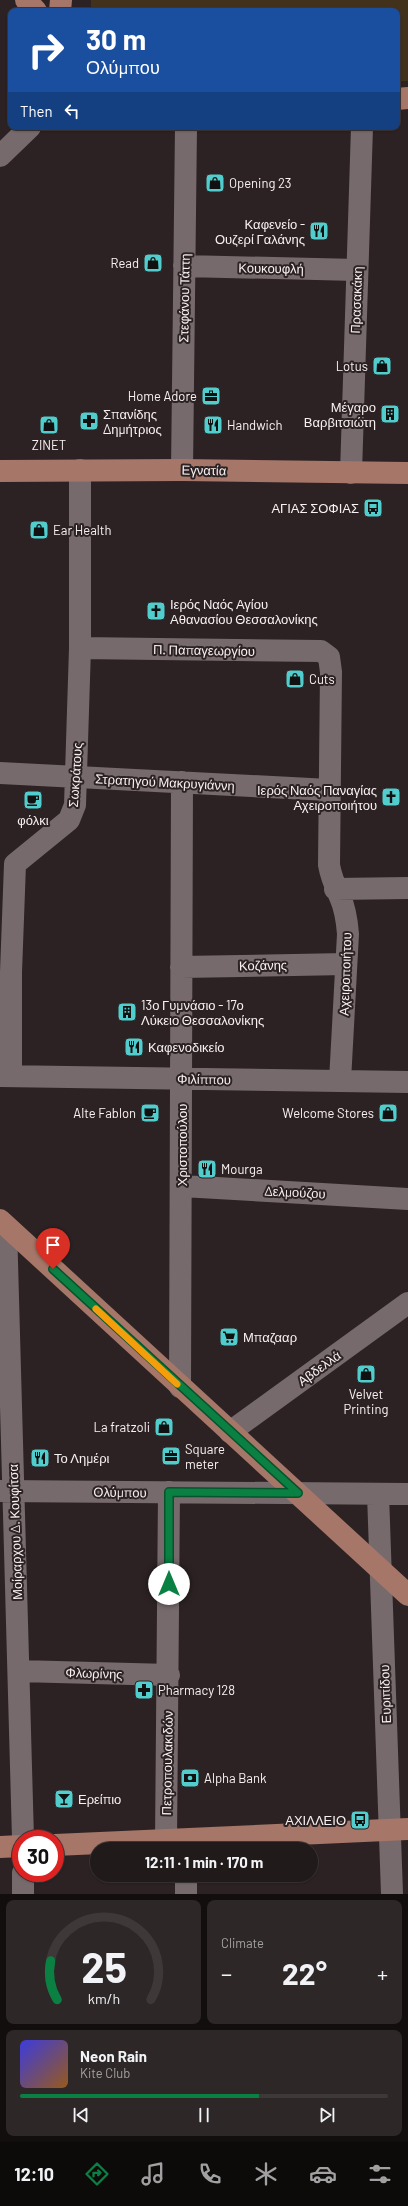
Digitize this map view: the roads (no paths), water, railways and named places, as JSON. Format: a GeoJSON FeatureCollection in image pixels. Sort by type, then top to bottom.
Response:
{"type":"FeatureCollection","features":[{"type":"Feature","properties":{"kind":"main road"},"geometry":{"type":"LineString","coordinates":[[26,0],[33,8]]}},
{"type":"Feature","properties":{"kind":"main road","name":"Εγνατία"},"geometry":{"type":"LineString","coordinates":[[0,471],[182,470],[408,473]]}},
{"type":"Feature","properties":{"kind":"main road"},"geometry":{"type":"LineString","coordinates":[[3,1223],[408,1595]]}},
{"type":"Feature","properties":{"kind":"main road"},"geometry":{"type":"LineString","coordinates":[[197,1842],[399,1830]]}},
{"type":"Feature","properties":{"kind":"main road"},"geometry":{"type":"LineString","coordinates":[[64,1845],[90,1844]]}},
{"type":"Feature","properties":{"kind":"main road"},"geometry":{"type":"LineString","coordinates":[[0,1847],[12,1846]]}},
{"type":"Feature","properties":{"kind":"street"},"geometry":{"type":"LineString","coordinates":[[0,156],[27,130]]}},
{"type":"Feature","properties":{"kind":"street","name":"Στεφάνου Τάττη"},"geometry":{"type":"LineString","coordinates":[[182,470],[186,130]]}},
{"type":"Feature","properties":{"kind":"street","name":"Πρασακάκη"},"geometry":{"type":"LineString","coordinates":[[351,473],[362,130]]}},
{"type":"Feature","properties":{"kind":"street","name":"Κουκουφλή"},"geometry":{"type":"LineString","coordinates":[[184,266],[357,270]]}},
{"type":"Feature","properties":{"kind":"street","name":"Σωκράτους"},"geometry":{"type":"LineString","coordinates":[[6,1076],[11,972],[7,864],[69,820],[74,811],[77,777],[80,648],[80,470]]}},
{"type":"Feature","properties":{"kind":"street","name":"Π. Παπαγεωργίου"},"geometry":{"type":"LineString","coordinates":[[80,648],[321,651],[327,654]]}},
{"type":"Feature","properties":{"kind":"street","name":"Αχειροποιήτου"},"geometry":{"type":"LineString","coordinates":[[327,654],[331,672],[329,864],[335,889],[340,897],[347,920],[340,1081]]}},
{"type":"Feature","properties":{"kind":"street","name":"Στρατηγού Μακρυγιάννη"},"geometry":{"type":"LineString","coordinates":[[0,773],[329,790]]}},
{"type":"Feature","properties":{"kind":"street","name":"Χριστοπούλου"},"geometry":{"type":"LineString","coordinates":[[180,1387],[182,1186],[182,782]]}},
{"type":"Feature","properties":{"kind":"street"},"geometry":{"type":"LineString","coordinates":[[335,889],[408,888]]}},
{"type":"Feature","properties":{"kind":"street","name":"Κοζάνης"},"geometry":{"type":"LineString","coordinates":[[181,967],[346,964]]}},
{"type":"Feature","properties":{"kind":"street","name":"Φιλίππου"},"geometry":{"type":"LineString","coordinates":[[6,1076],[408,1082]]}},
{"type":"Feature","properties":{"kind":"street","name":"Δελμούζου"},"geometry":{"type":"LineString","coordinates":[[182,1186],[408,1199]]}},
{"type":"Feature","properties":{"kind":"street","name":"Μοίραρχου Δ. Κουφίτσα"},"geometry":{"type":"LineString","coordinates":[[3,1223],[7,1491],[19,1671],[23,1830]]}},
{"type":"Feature","properties":{"kind":"street","name":"Αβδελλά"},"geometry":{"type":"LineString","coordinates":[[230,1432],[408,1303]]}},
{"type":"Feature","properties":{"kind":"street","name":"Ολύμπου"},"geometry":{"type":"LineString","coordinates":[[7,1491],[408,1494]]}},
{"type":"Feature","properties":{"kind":"street","name":"Πετροπουλακιδών"},"geometry":{"type":"LineString","coordinates":[[169,1492],[169,1676],[180,1842]]}},
{"type":"Feature","properties":{"kind":"street","name":"Ευριπίδου"},"geometry":{"type":"LineString","coordinates":[[378,1494],[381,1570],[399,1830],[392,1894]]}},
{"type":"Feature","properties":{"kind":"street","name":"Φλωρίνης"},"geometry":{"type":"LineString","coordinates":[[19,1671],[169,1676]]}},
{"type":"Feature","properties":{"kind":"street"},"geometry":{"type":"LineString","coordinates":[[24,1882],[24,1894]]}},
{"type":"Feature","properties":{"kind":"street"},"geometry":{"type":"LineString","coordinates":[[186,1882],[186,1894]]}},
{"type":"Feature","properties":{"kind":"place","name":"Opening 23"},"geometry":{"type":"Point","coordinates":[215,183]}},
{"type":"Feature","properties":{"kind":"place","name":"Καφενείο - Ουζερί Γαλάνης"},"geometry":{"type":"Point","coordinates":[319,231]}},
{"type":"Feature","properties":{"kind":"place","name":"Read"},"geometry":{"type":"Point","coordinates":[153,263]}},
{"type":"Feature","properties":{"kind":"place","name":"Lotus"},"geometry":{"type":"Point","coordinates":[382,366]}},
{"type":"Feature","properties":{"kind":"place","name":"Home Adore"},"geometry":{"type":"Point","coordinates":[211,396]}},
{"type":"Feature","properties":{"kind":"place","name":"Μέγαρο Βαρβιτσιώτη"},"geometry":{"type":"Point","coordinates":[390,414]}},
{"type":"Feature","properties":{"kind":"place","name":"Σπανίδης Δημήτριος"},"geometry":{"type":"Point","coordinates":[89,421]}},
{"type":"Feature","properties":{"kind":"place","name":"ZINET"},"geometry":{"type":"Point","coordinates":[49,425]}},
{"type":"Feature","properties":{"kind":"place","name":"Handwich"},"geometry":{"type":"Point","coordinates":[213,425]}},
{"type":"Feature","properties":{"kind":"place","name":"ΑΓΙΑΣ ΣΟΦΙΑΣ"},"geometry":{"type":"Point","coordinates":[373,508]}},
{"type":"Feature","properties":{"kind":"place","name":"Ear Health"},"geometry":{"type":"Point","coordinates":[39,530]}},
{"type":"Feature","properties":{"kind":"place","name":"Ιερός Ναός Αγίου Αθανασίου Θεσσαλονίκης"},"geometry":{"type":"Point","coordinates":[156,611]}},
{"type":"Feature","properties":{"kind":"place","name":"Cuts"},"geometry":{"type":"Point","coordinates":[295,679]}},
{"type":"Feature","properties":{"kind":"place","name":"Ιερός Ναός Παναγίας Αχειροποιήτου"},"geometry":{"type":"Point","coordinates":[391,797]}},
{"type":"Feature","properties":{"kind":"place","name":"φόλκι"},"geometry":{"type":"Point","coordinates":[33,800]}},
{"type":"Feature","properties":{"kind":"place","name":"13ο Γυμνάσιο - 17ο Λύκειο Θεσσαλονίκης"},"geometry":{"type":"Point","coordinates":[127,1012]}},
{"type":"Feature","properties":{"kind":"place","name":"Καφενοδικείο"},"geometry":{"type":"Point","coordinates":[134,1047]}},
{"type":"Feature","properties":{"kind":"place","name":"Alte Fablon"},"geometry":{"type":"Point","coordinates":[150,1113]}},
{"type":"Feature","properties":{"kind":"place","name":"Welcome Stores"},"geometry":{"type":"Point","coordinates":[388,1113]}},
{"type":"Feature","properties":{"kind":"place","name":"Mourga"},"geometry":{"type":"Point","coordinates":[207,1169]}},
{"type":"Feature","properties":{"kind":"place","name":"Μπαζααρ"},"geometry":{"type":"Point","coordinates":[229,1337]}},
{"type":"Feature","properties":{"kind":"place","name":"Velvet Printing"},"geometry":{"type":"Point","coordinates":[366,1374]}},
{"type":"Feature","properties":{"kind":"place","name":"La fratzoli"},"geometry":{"type":"Point","coordinates":[164,1427]}},
{"type":"Feature","properties":{"kind":"place","name":"Square meter"},"geometry":{"type":"Point","coordinates":[171,1456]}},
{"type":"Feature","properties":{"kind":"place","name":"Το Λημέρι"},"geometry":{"type":"Point","coordinates":[40,1458]}},
{"type":"Feature","properties":{"kind":"place","name":"Pharmacy 128"},"geometry":{"type":"Point","coordinates":[144,1690]}},
{"type":"Feature","properties":{"kind":"place","name":"Alpha Bank"},"geometry":{"type":"Point","coordinates":[190,1778]}},
{"type":"Feature","properties":{"kind":"place","name":"Ερείπιο"},"geometry":{"type":"Point","coordinates":[64,1799]}},
{"type":"Feature","properties":{"kind":"place","name":"ΑΧΙΛΛΕΙΟ"},"geometry":{"type":"Point","coordinates":[360,1820]}}]}
